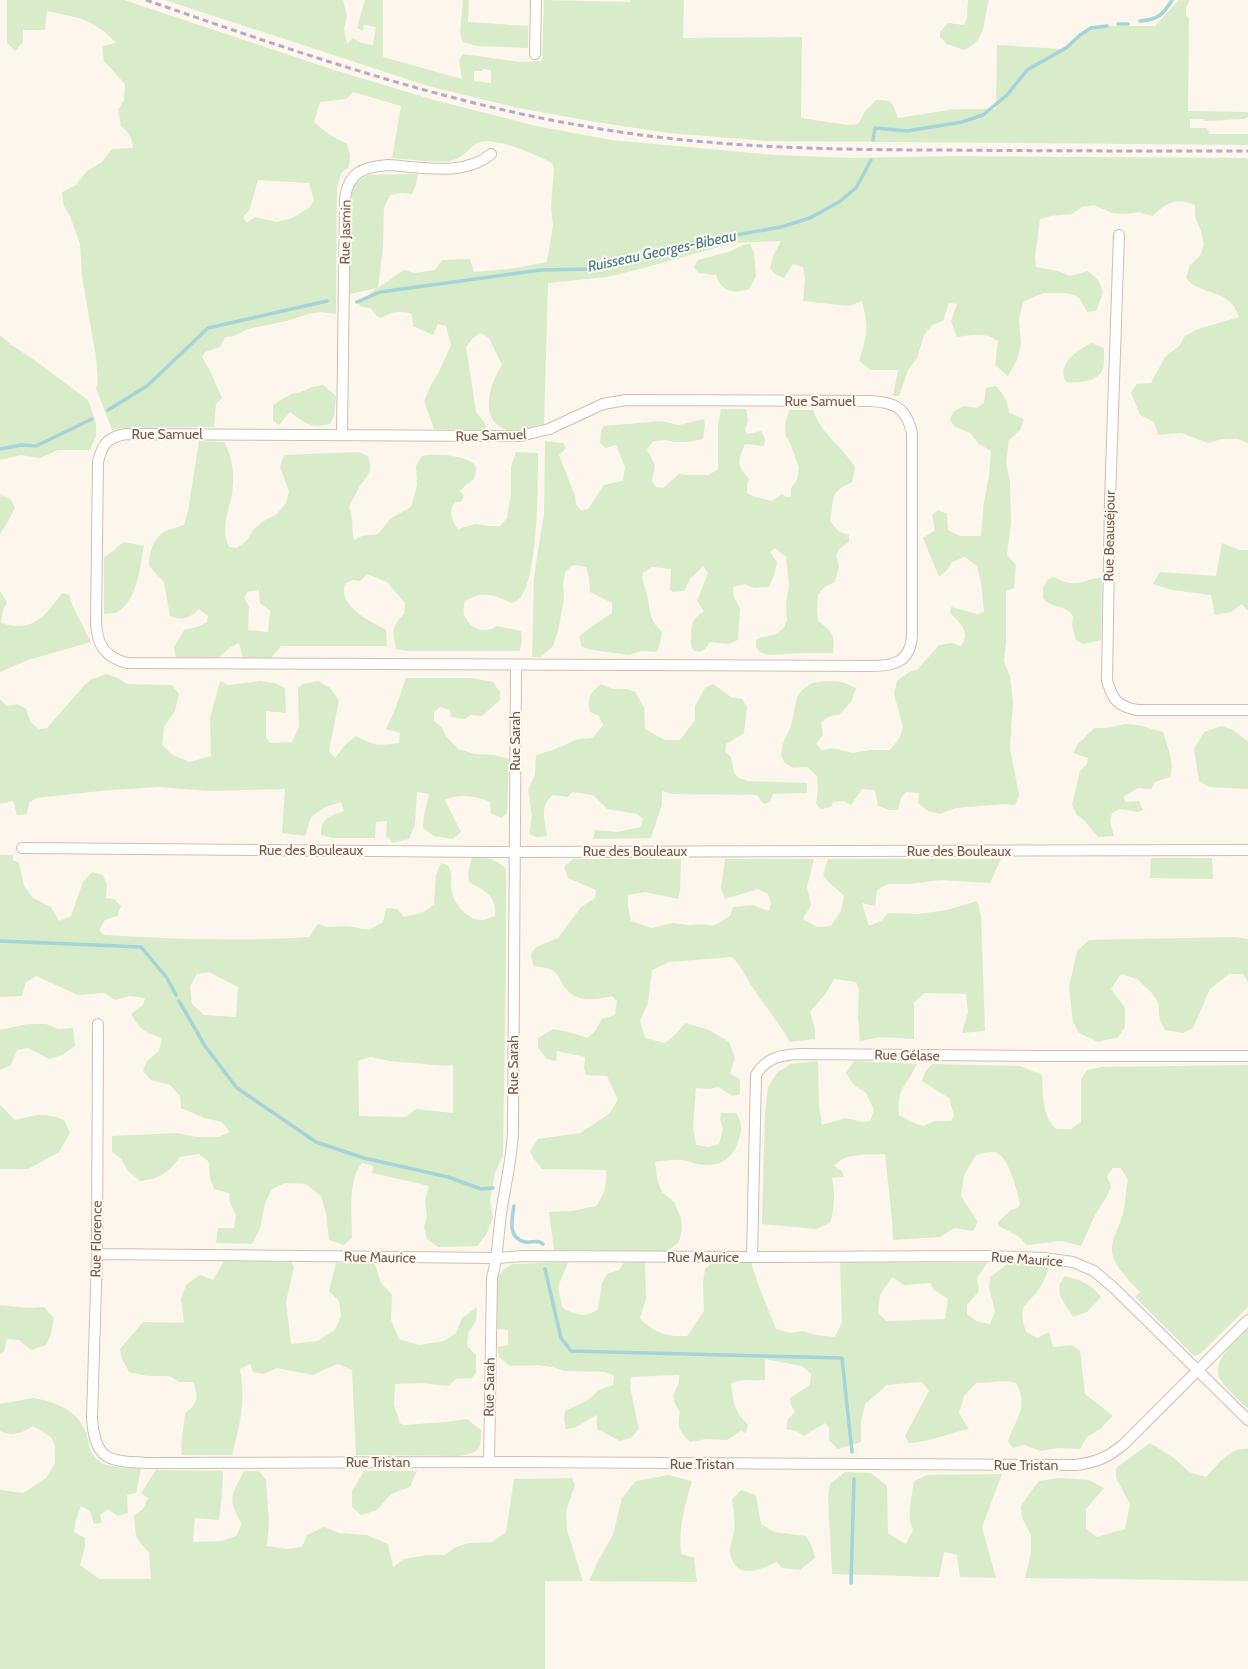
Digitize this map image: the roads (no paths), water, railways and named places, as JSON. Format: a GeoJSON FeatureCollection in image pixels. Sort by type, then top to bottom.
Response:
{"type":"FeatureCollection","features":[{"type":"Feature","properties":{"kind":"street"},"geometry":{"type":"LineString","coordinates":[[535,54],[536,0]]}},
{"type":"Feature","properties":{"kind":"street","name":"Rue Jasmin"},"geometry":{"type":"LineString","coordinates":[[342,435],[345,199],[346,188],[350,179],[358,172],[368,168],[388,164],[460,168],[478,163],[491,154]]}},
{"type":"Feature","properties":{"kind":"street","name":"Rue Beauséjour"},"geometry":{"type":"LineString","coordinates":[[1119,236],[1110,500],[1107,682],[1120,705],[1137,710],[1248,710]]}},
{"type":"Feature","properties":{"kind":"street","name":"Rue Samuel"},"geometry":{"type":"LineString","coordinates":[[626,400],[883,402],[900,408],[906,416],[912,433],[912,636],[911,646],[907,654],[900,661],[892,665],[871,666],[516,666],[127,663],[111,657],[104,651],[97,634],[96,622],[98,462],[101,451],[110,439],[117,435],[126,434],[520,436],[549,429],[603,404],[626,400]]}},
{"type":"Feature","properties":{"kind":"street","name":"Rue Sarah"},"geometry":{"type":"LineString","coordinates":[[489,1462],[490,1299],[513,1137],[516,666]]}},
{"type":"Feature","properties":{"kind":"street","name":"Rue des Bouleaux"},"geometry":{"type":"LineString","coordinates":[[22,848],[514,851],[1248,850]]}},
{"type":"Feature","properties":{"kind":"street","name":"Rue Florence"},"geometry":{"type":"LineString","coordinates":[[98,1024],[97,1254],[92,1418],[93,1433],[96,1444],[101,1452]]}},
{"type":"Feature","properties":{"kind":"street","name":"Rue Gélase"},"geometry":{"type":"LineString","coordinates":[[752,1257],[755,1080],[760,1068],[774,1058],[785,1054],[1248,1056]]}},
{"type":"Feature","properties":{"kind":"street","name":"Rue Maurice"},"geometry":{"type":"LineString","coordinates":[[97,1254],[497,1258],[523,1256],[988,1256],[1044,1258],[1072,1262],[1094,1271],[1105,1280],[1140,1312],[1196,1370],[1248,1420]]}},
{"type":"Feature","properties":{"kind":"street","name":"Rue Tristan"},"geometry":{"type":"LineString","coordinates":[[101,1452],[108,1458],[116,1460],[148,1463],[489,1462],[1076,1465],[1102,1459],[1112,1454],[1130,1438],[1196,1370],[1248,1320]]}},
{"type":"Feature","properties":{"kind":"waterway","name":"Ruisseau Georges-Bibeau"},"geometry":{"type":"LineString","coordinates":[[1140,21],[1159,16],[1172,0]]}},
{"type":"Feature","properties":{"kind":"waterway","name":"Ruisseau Georges-Bibeau"},"geometry":{"type":"LineString","coordinates":[[1118,24],[1128,24]]}},
{"type":"Feature","properties":{"kind":"waterway","name":"Ruisseau Georges-Bibeau"},"geometry":{"type":"LineString","coordinates":[[873,140],[875,128],[907,131],[962,122],[983,115],[1007,95],[1027,70],[1066,48],[1080,35],[1091,28],[1107,26]]}},
{"type":"Feature","properties":{"kind":"waterway","name":"Ruisseau Georges-Bibeau"},"geometry":{"type":"LineString","coordinates":[[357,302],[380,292],[541,270],[592,269],[669,247],[781,227],[810,218],[839,202],[856,188],[871,160]]}},
{"type":"Feature","properties":{"kind":"waterway","name":"Ruisseau Georges-Bibeau"},"geometry":{"type":"LineString","coordinates":[[108,410],[147,386],[208,328],[327,301]]}},
{"type":"Feature","properties":{"kind":"waterway","name":"Ruisseau Georges-Bibeau"},"geometry":{"type":"LineString","coordinates":[[0,449],[22,445],[36,446],[92,419]]}},
{"type":"Feature","properties":{"kind":"waterway"},"geometry":{"type":"LineString","coordinates":[[0,941],[141,947],[167,978],[176,995]]}},
{"type":"Feature","properties":{"kind":"waterway"},"geometry":{"type":"LineString","coordinates":[[179,1001],[205,1046],[237,1088],[316,1142],[364,1158],[448,1177],[481,1189],[493,1188]]}},
{"type":"Feature","properties":{"kind":"waterway"},"geometry":{"type":"LineString","coordinates":[[514,1206],[512,1227],[515,1237],[525,1242],[537,1241],[543,1244]]}},
{"type":"Feature","properties":{"kind":"waterway"},"geometry":{"type":"LineString","coordinates":[[545,1269],[561,1338],[571,1351],[842,1358],[852,1452]]}},
{"type":"Feature","properties":{"kind":"waterway"},"geometry":{"type":"LineString","coordinates":[[851,1583],[854,1479]]}},
{"type":"Feature","properties":{"kind":"railway"},"geometry":{"type":"LineString","coordinates":[[146,0],[312,56],[424,90],[481,105],[538,117],[639,135],[728,144],[816,148],[905,150],[1248,151]]}}]}
